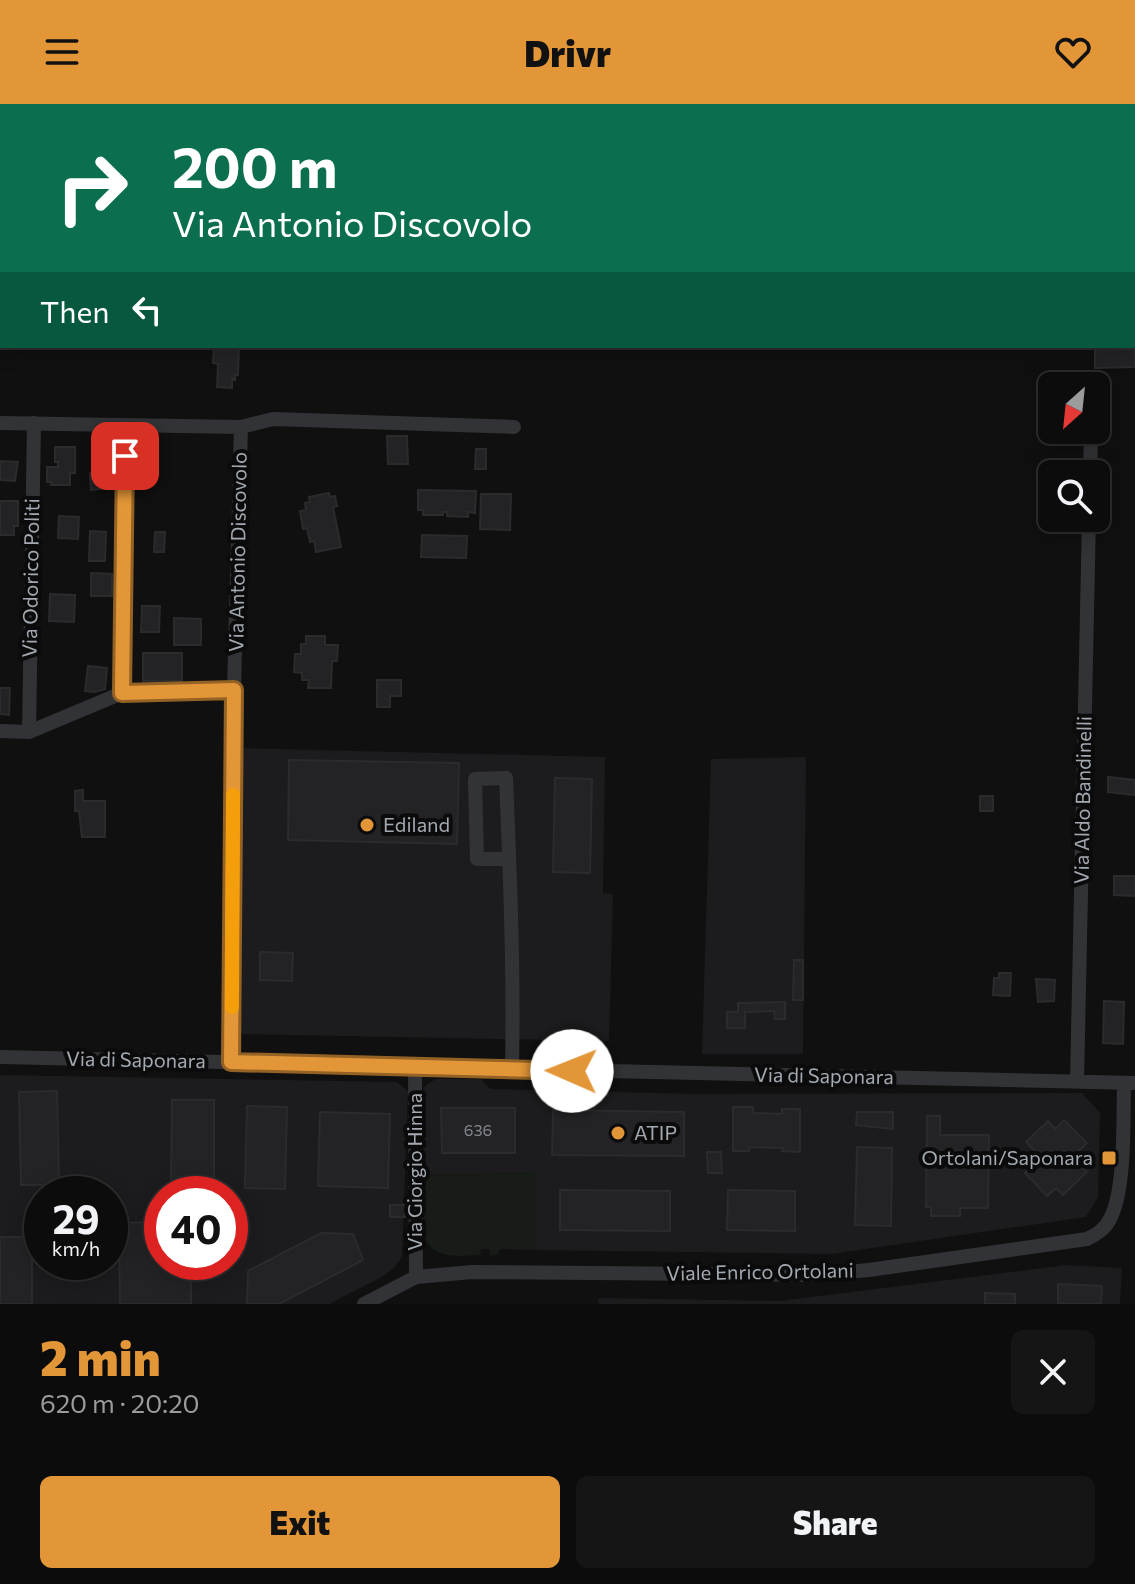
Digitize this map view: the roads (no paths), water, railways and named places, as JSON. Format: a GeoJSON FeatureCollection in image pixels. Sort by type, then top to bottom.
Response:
{"type":"FeatureCollection","features":[{"type":"Feature","properties":{"kind":"street"},"geometry":{"type":"LineString","coordinates":[[0,423],[241,427],[273,419],[514,427]]}},
{"type":"Feature","properties":{"kind":"street","name":"Via Odorico Politi"},"geometry":{"type":"LineString","coordinates":[[29,732],[34,423]]}},
{"type":"Feature","properties":{"kind":"street"},"geometry":{"type":"LineString","coordinates":[[122,693],[125,427]]}},
{"type":"Feature","properties":{"kind":"street","name":"Via Antonio Discovolo"},"geometry":{"type":"LineString","coordinates":[[231,1062],[234,690],[241,427]]}},
{"type":"Feature","properties":{"kind":"street","name":"Via Aldo Bandinelli"},"geometry":{"type":"LineString","coordinates":[[1077,1081],[1089,532]]}},
{"type":"Feature","properties":{"kind":"street"},"geometry":{"type":"LineString","coordinates":[[0,731],[29,732],[122,693],[234,690]]}},
{"type":"Feature","properties":{"kind":"street"},"geometry":{"type":"LineString","coordinates":[[509,859],[477,859],[475,779],[506,778],[509,859],[513,1047],[512,1069]]}},
{"type":"Feature","properties":{"kind":"street","name":"Via di Saponara"},"geometry":{"type":"LineString","coordinates":[[0,1057],[1129,1083]]}},
{"type":"Feature","properties":{"kind":"street","name":"Via Giorgio Hinna"},"geometry":{"type":"LineString","coordinates":[[415,1067],[416,1277]]}},
{"type":"Feature","properties":{"kind":"street","name":"Viale Enrico Ortolani"},"geometry":{"type":"LineString","coordinates":[[364,1304],[416,1277],[472,1272],[810,1275],[869,1270],[1087,1239],[1103,1230],[1110,1221],[1116,1201],[1129,1083]]}},
{"type":"Feature","properties":{"kind":"place","name":"Ediland"},"geometry":{"type":"Point","coordinates":[367,825]}},
{"type":"Feature","properties":{"kind":"place","name":"ATIP"},"geometry":{"type":"Point","coordinates":[618,1133]}},
{"type":"Feature","properties":{"kind":"place","name":"Ortolani/Saponara"},"geometry":{"type":"Point","coordinates":[1109,1158]}}]}
